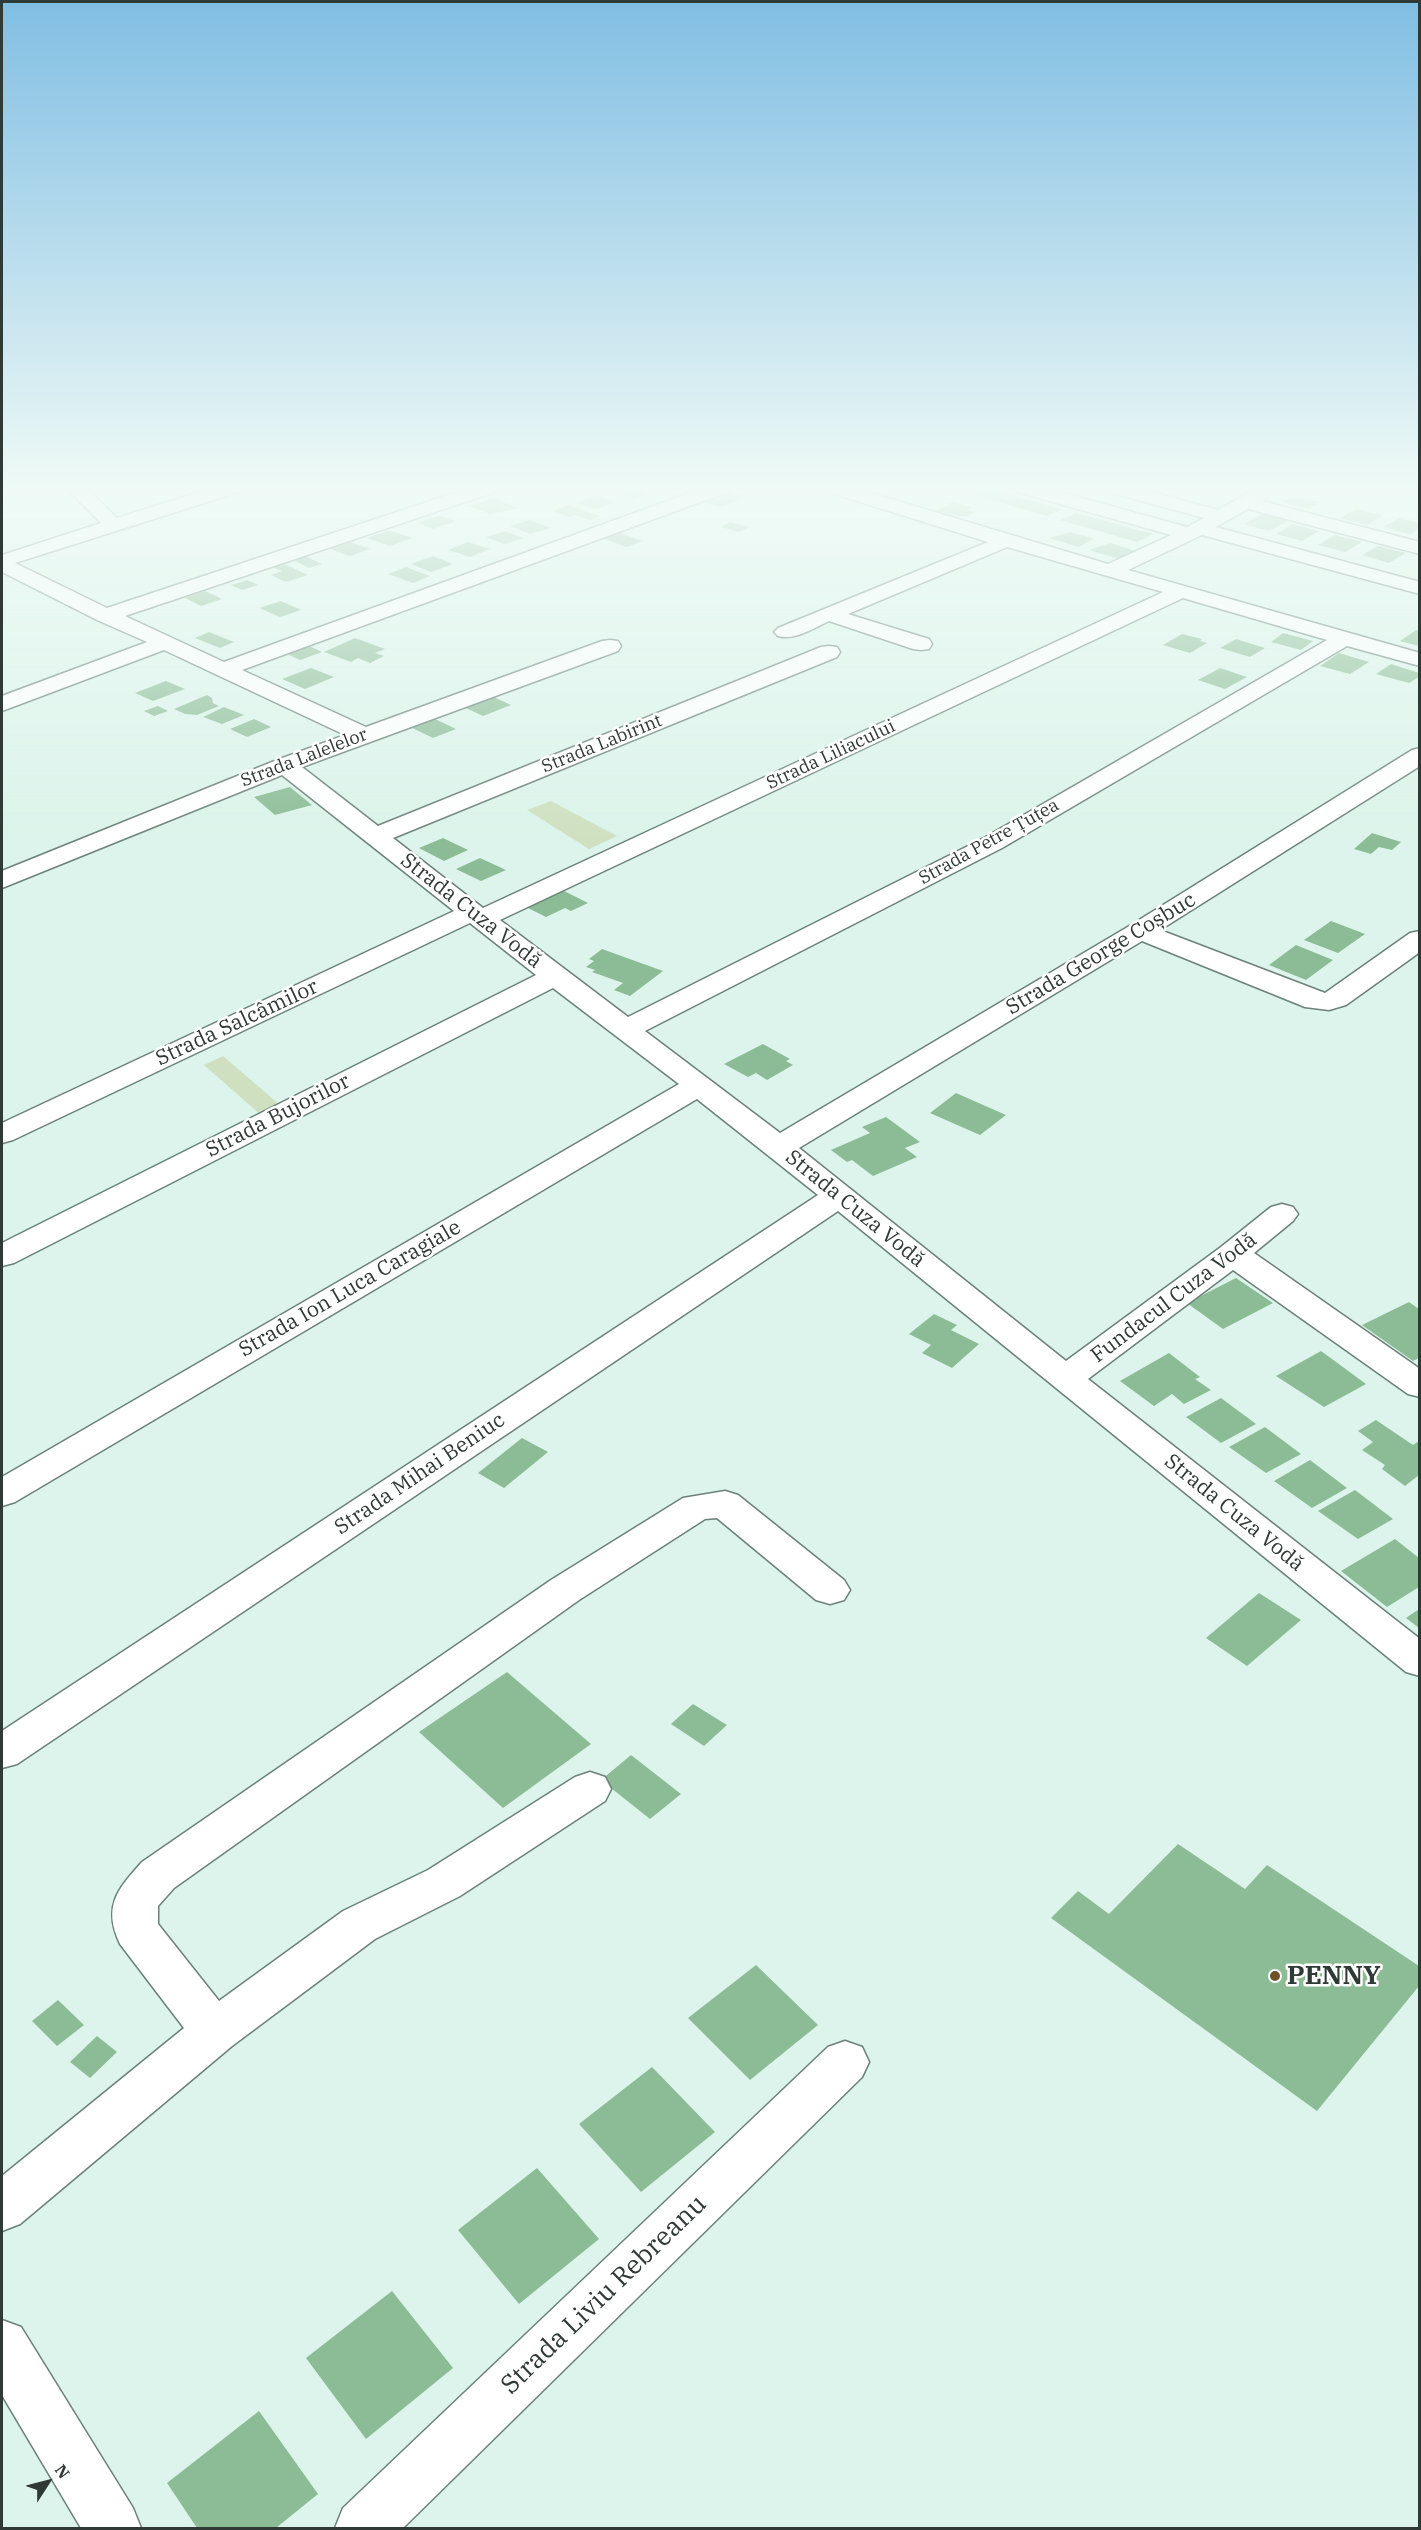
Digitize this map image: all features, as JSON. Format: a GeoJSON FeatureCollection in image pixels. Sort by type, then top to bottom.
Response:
{"type":"FeatureCollection","features":[{"type":"Feature","properties":{"kind":"street"},"geometry":{"type":"LineString","coordinates":[[86,606],[364,735]]}},
{"type":"Feature","properties":{"kind":"street"},"geometry":{"type":"LineString","coordinates":[[105,616],[135,606]]}},
{"type":"Feature","properties":{"kind":"street"},"geometry":{"type":"LineString","coordinates":[[225,669],[397,606]]}},
{"type":"Feature","properties":{"kind":"street"},"geometry":{"type":"LineString","coordinates":[[785,632],[847,606]]}},
{"type":"Feature","properties":{"kind":"street","name":"Strada Liliacului"},"geometry":{"type":"LineString","coordinates":[[477,915],[1149,606]]}},
{"type":"Feature","properties":{"kind":"street"},"geometry":{"type":"LineString","coordinates":[[1230,606],[1419,660]]}},
{"type":"Feature","properties":{"kind":"street"},"geometry":{"type":"LineString","coordinates":[[828,614],[921,644]]}},
{"type":"Feature","properties":{"kind":"street","name":"Strada Petre Țuțea"},"geometry":{"type":"LineString","coordinates":[[625,1030],[993,843],[1344,638]]}},
{"type":"Feature","properties":{"kind":"street"},"geometry":{"type":"LineString","coordinates":[[2,704],[167,642]]}},
{"type":"Feature","properties":{"kind":"street","name":"Strada Lalelelor"},"geometry":{"type":"LineString","coordinates":[[2,880],[285,765],[610,646]]}},
{"type":"Feature","properties":{"kind":"street","name":"Strada Labirint"},"geometry":{"type":"LineString","coordinates":[[375,836],[830,652]]}},
{"type":"Feature","properties":{"kind":"street","name":"Strada George Coșbuc"},"geometry":{"type":"LineString","coordinates":[[779,1147],[1140,931],[1419,755]]}},
{"type":"Feature","properties":{"kind":"street","name":"Strada Cuza Vodă"},"geometry":{"type":"LineString","coordinates":[[285,765],[779,1147],[1065,1379],[1419,1660]]}},
{"type":"Feature","properties":{"kind":"street","name":"Strada Salcâmilor"},"geometry":{"type":"LineString","coordinates":[[2,1134],[477,915]]}},
{"type":"Feature","properties":{"kind":"street"},"geometry":{"type":"LineString","coordinates":[[1140,931],[1315,1000],[1329,1002],[1347,992],[1419,939]]}},
{"type":"Feature","properties":{"kind":"street","name":"Strada Bujorilor"},"geometry":{"type":"LineString","coordinates":[[2,1256],[555,976]]}},
{"type":"Feature","properties":{"kind":"street","name":"Strada Ion Luca Caragiale"},"geometry":{"type":"LineString","coordinates":[[2,1492],[699,1085]]}},
{"type":"Feature","properties":{"kind":"street","name":"Strada Mihai Beniuc"},"geometry":{"type":"LineString","coordinates":[[2,1752],[838,1196]]}},
{"type":"Feature","properties":{"kind":"street","name":"Fundacul Cuza Vodă"},"geometry":{"type":"LineString","coordinates":[[1065,1379],[1233,1254],[1282,1214]]}},
{"type":"Feature","properties":{"kind":"street"},"geometry":{"type":"LineString","coordinates":[[1233,1254],[1419,1386]]}},
{"type":"Feature","properties":{"kind":"street"},"geometry":{"type":"LineString","coordinates":[[215,2031],[136,1930],[135,1900],[168,1868],[565,1590],[696,1507],[725,1504],[830,1590]]}},
{"type":"Feature","properties":{"kind":"street"},"geometry":{"type":"LineString","coordinates":[[2,2207],[215,2031],[359,1925],[444,1883],[590,1789]]}},
{"type":"Feature","properties":{"kind":"street","name":"Strada Liviu Rebreanu"},"geometry":{"type":"LineString","coordinates":[[363,2529],[845,2062]]}},
{"type":"Feature","properties":{"kind":"street"},"geometry":{"type":"LineString","coordinates":[[2,2346],[98,2500],[113,2529]]}},
{"type":"Feature","properties":{"kind":"green space"},"geometry":{"type":"Polygon","coordinates":[[[551,801],[617,836],[589,849],[527,810],[551,801]]]}},
{"type":"Feature","properties":{"kind":"green space"},"geometry":{"type":"Polygon","coordinates":[[[223,1056],[281,1106],[262,1116],[204,1065],[223,1056]]]}},
{"type":"Feature","properties":{"kind":"building"},"geometry":{"type":"Polygon","coordinates":[[[292,606],[301,610],[280,617],[259,608],[292,606]]]}},
{"type":"Feature","properties":{"kind":"building"},"geometry":{"type":"Polygon","coordinates":[[[1416,630],[1419,631],[1419,646],[1400,641],[1416,630]]]}},
{"type":"Feature","properties":{"kind":"building"},"geometry":{"type":"Polygon","coordinates":[[[209,632],[234,642],[220,648],[195,638],[209,632]]]}},
{"type":"Feature","properties":{"kind":"building"},"geometry":{"type":"Polygon","coordinates":[[[1283,633],[1313,641],[1301,650],[1271,642],[1283,633]]]}},
{"type":"Feature","properties":{"kind":"building"},"geometry":{"type":"Polygon","coordinates":[[[1182,634],[1202,639],[1200,641],[1207,643],[1190,653],[1163,645],[1182,634]]]}},
{"type":"Feature","properties":{"kind":"building"},"geometry":{"type":"Polygon","coordinates":[[[355,638],[385,649],[375,653],[384,656],[370,663],[358,658],[351,662],[324,652],[355,638]]]}},
{"type":"Feature","properties":{"kind":"building"},"geometry":{"type":"Polygon","coordinates":[[[1236,639],[1265,648],[1250,657],[1220,648],[1236,639]]]}},
{"type":"Feature","properties":{"kind":"building"},"geometry":{"type":"Polygon","coordinates":[[[307,645],[322,652],[300,660],[285,653],[307,645]]]}},
{"type":"Feature","properties":{"kind":"building"},"geometry":{"type":"Polygon","coordinates":[[[1339,653],[1369,662],[1350,674],[1320,666],[1339,653]]]}},
{"type":"Feature","properties":{"kind":"building"},"geometry":{"type":"Polygon","coordinates":[[[1391,664],[1419,673],[1419,677],[1409,683],[1376,674],[1391,664]]]}},
{"type":"Feature","properties":{"kind":"building"},"geometry":{"type":"Polygon","coordinates":[[[311,668],[334,677],[305,689],[282,679],[311,668]]]}},
{"type":"Feature","properties":{"kind":"building"},"geometry":{"type":"Polygon","coordinates":[[[1220,668],[1247,677],[1225,689],[1198,680],[1220,668]]]}},
{"type":"Feature","properties":{"kind":"building"},"geometry":{"type":"Polygon","coordinates":[[[166,681],[185,689],[153,701],[135,693],[166,681]]]}},
{"type":"Feature","properties":{"kind":"building"},"geometry":{"type":"Polygon","coordinates":[[[483,692],[511,705],[483,716],[455,703],[483,692]]]}},
{"type":"Feature","properties":{"kind":"building"},"geometry":{"type":"Polygon","coordinates":[[[207,695],[212,698],[213,703],[219,706],[197,715],[185,714],[174,709],[207,695]]]}},
{"type":"Feature","properties":{"kind":"building"},"geometry":{"type":"Polygon","coordinates":[[[158,706],[168,711],[154,716],[144,711],[158,706]]]}},
{"type":"Feature","properties":{"kind":"building"},"geometry":{"type":"Polygon","coordinates":[[[224,707],[244,715],[222,724],[203,717],[224,707]]]}},
{"type":"Feature","properties":{"kind":"building"},"geometry":{"type":"Polygon","coordinates":[[[431,717],[456,729],[433,738],[408,726],[431,717]]]}},
{"type":"Feature","properties":{"kind":"building"},"geometry":{"type":"Polygon","coordinates":[[[254,719],[271,727],[247,737],[230,729],[254,719]]]}},
{"type":"Feature","properties":{"kind":"building"},"geometry":{"type":"Polygon","coordinates":[[[290,787],[312,805],[275,815],[254,797],[290,787]]]}},
{"type":"Feature","properties":{"kind":"building"},"geometry":{"type":"Polygon","coordinates":[[[1372,833],[1401,842],[1392,850],[1379,847],[1371,854],[1354,849],[1372,833]]]}},
{"type":"Feature","properties":{"kind":"building"},"geometry":{"type":"Polygon","coordinates":[[[443,838],[468,850],[444,861],[419,848],[443,838]]]}},
{"type":"Feature","properties":{"kind":"building"},"geometry":{"type":"Polygon","coordinates":[[[480,858],[506,870],[481,881],[456,869],[480,858]]]}},
{"type":"Feature","properties":{"kind":"building"},"geometry":{"type":"Polygon","coordinates":[[[558,888],[588,903],[571,911],[565,908],[546,917],[522,905],[558,888]]]}},
{"type":"Feature","properties":{"kind":"building"},"geometry":{"type":"Polygon","coordinates":[[[1331,921],[1365,934],[1338,953],[1304,940],[1331,921]]]}},
{"type":"Feature","properties":{"kind":"building"},"geometry":{"type":"Polygon","coordinates":[[[1296,945],[1333,960],[1306,980],[1269,965],[1296,945]]]}},
{"type":"Feature","properties":{"kind":"building"},"geometry":{"type":"Polygon","coordinates":[[[602,949],[663,971],[630,996],[614,990],[623,983],[592,972],[595,970],[586,967],[594,961],[589,959],[602,949]]]}},
{"type":"Feature","properties":{"kind":"building"},"geometry":{"type":"Polygon","coordinates":[[[763,1044],[790,1059],[786,1061],[793,1065],[767,1080],[756,1073],[748,1077],[724,1064],[763,1044]]]}},
{"type":"Feature","properties":{"kind":"building"},"geometry":{"type":"Polygon","coordinates":[[[956,1093],[1006,1115],[980,1135],[930,1113],[956,1093]]]}},
{"type":"Feature","properties":{"kind":"building"},"geometry":{"type":"Polygon","coordinates":[[[886,1117],[920,1142],[905,1148],[917,1157],[873,1176],[852,1160],[847,1162],[831,1150],[870,1133],[862,1127],[886,1117]]]}},
{"type":"Feature","properties":{"kind":"building"},"geometry":{"type":"Polygon","coordinates":[[[1236,1278],[1273,1303],[1223,1329],[1187,1303],[1236,1278]]]}},
{"type":"Feature","properties":{"kind":"building"},"geometry":{"type":"Polygon","coordinates":[[[1409,1302],[1419,1309],[1419,1358],[1413,1361],[1362,1325],[1409,1302]]]}},
{"type":"Feature","properties":{"kind":"building"},"geometry":{"type":"Polygon","coordinates":[[[934,1314],[957,1325],[951,1330],[979,1344],[952,1368],[922,1353],[931,1345],[909,1334],[934,1314]]]}},
{"type":"Feature","properties":{"kind":"building"},"geometry":{"type":"Polygon","coordinates":[[[1321,1351],[1366,1384],[1324,1407],[1276,1376],[1321,1351]]]}},
{"type":"Feature","properties":{"kind":"building"},"geometry":{"type":"Polygon","coordinates":[[[1169,1353],[1200,1377],[1195,1379],[1211,1390],[1184,1404],[1172,1394],[1154,1406],[1120,1381],[1169,1353]]]}},
{"type":"Feature","properties":{"kind":"building"},"geometry":{"type":"Polygon","coordinates":[[[1221,1398],[1256,1424],[1221,1443],[1186,1417],[1221,1398]]]}},
{"type":"Feature","properties":{"kind":"building"},"geometry":{"type":"Polygon","coordinates":[[[1376,1420],[1413,1445],[1419,1441],[1419,1475],[1405,1486],[1382,1469],[1385,1465],[1362,1450],[1373,1442],[1358,1431],[1376,1420]]]}},
{"type":"Feature","properties":{"kind":"building"},"geometry":{"type":"Polygon","coordinates":[[[1265,1427],[1301,1454],[1266,1473],[1229,1447],[1265,1427]]]}},
{"type":"Feature","properties":{"kind":"building"},"geometry":{"type":"Polygon","coordinates":[[[522,1438],[548,1452],[504,1488],[478,1473],[522,1438]]]}},
{"type":"Feature","properties":{"kind":"building"},"geometry":{"type":"Polygon","coordinates":[[[1310,1460],[1347,1488],[1312,1508],[1274,1481],[1310,1460]]]}},
{"type":"Feature","properties":{"kind":"building"},"geometry":{"type":"Polygon","coordinates":[[[1355,1490],[1393,1519],[1358,1539],[1318,1511],[1355,1490]]]}},
{"type":"Feature","properties":{"kind":"building"},"geometry":{"type":"Polygon","coordinates":[[[1395,1539],[1419,1558],[1419,1587],[1387,1607],[1341,1571],[1395,1539]]]}},
{"type":"Feature","properties":{"kind":"building"},"geometry":{"type":"Polygon","coordinates":[[[1259,1593],[1301,1620],[1247,1666],[1206,1638],[1259,1593]]]}},
{"type":"Feature","properties":{"kind":"building"},"geometry":{"type":"Polygon","coordinates":[[[1419,1609],[1419,1628],[1406,1618],[1419,1609]]]}},
{"type":"Feature","properties":{"kind":"building"},"geometry":{"type":"Polygon","coordinates":[[[507,1672],[591,1744],[503,1808],[419,1732],[507,1672]]]}},
{"type":"Feature","properties":{"kind":"building"},"geometry":{"type":"Polygon","coordinates":[[[693,1704],[727,1725],[704,1746],[671,1724],[693,1704]]]}},
{"type":"Feature","properties":{"kind":"building"},"geometry":{"type":"Polygon","coordinates":[[[631,1755],[681,1794],[650,1819],[601,1780],[631,1755]]]}},
{"type":"Feature","properties":{"kind":"building","name":"PENNY"},"geometry":{"type":"Polygon","coordinates":[[[1178,1844],[1245,1889],[1267,1865],[1419,1966],[1419,1986],[1317,2111],[1051,1918],[1078,1891],[1109,1914],[1178,1844]]]}},
{"type":"Feature","properties":{"kind":"building"},"geometry":{"type":"Polygon","coordinates":[[[756,1965],[818,2025],[750,2080],[688,2018],[756,1965]]]}},
{"type":"Feature","properties":{"kind":"building"},"geometry":{"type":"Polygon","coordinates":[[[58,2000],[84,2025],[57,2046],[32,2021],[58,2000]]]}},
{"type":"Feature","properties":{"kind":"building"},"geometry":{"type":"Polygon","coordinates":[[[97,2036],[117,2052],[90,2078],[70,2062],[97,2036]]]}},
{"type":"Feature","properties":{"kind":"building"},"geometry":{"type":"Polygon","coordinates":[[[652,2067],[715,2132],[641,2192],[579,2124],[652,2067]]]}},
{"type":"Feature","properties":{"kind":"building"},"geometry":{"type":"Polygon","coordinates":[[[537,2168],[599,2239],[519,2304],[458,2230],[537,2168]]]}},
{"type":"Feature","properties":{"kind":"building"},"geometry":{"type":"Polygon","coordinates":[[[392,2291],[453,2368],[366,2439],[306,2358],[392,2291]]]}},
{"type":"Feature","properties":{"kind":"building"},"geometry":{"type":"Polygon","coordinates":[[[259,2411],[318,2494],[276,2528],[197,2528],[167,2483],[259,2411]]]}},
{"type":"Feature","properties":{"kind":"place","name":"PENNY"},"geometry":{"type":"Point","coordinates":[1275,1976]}}]}
